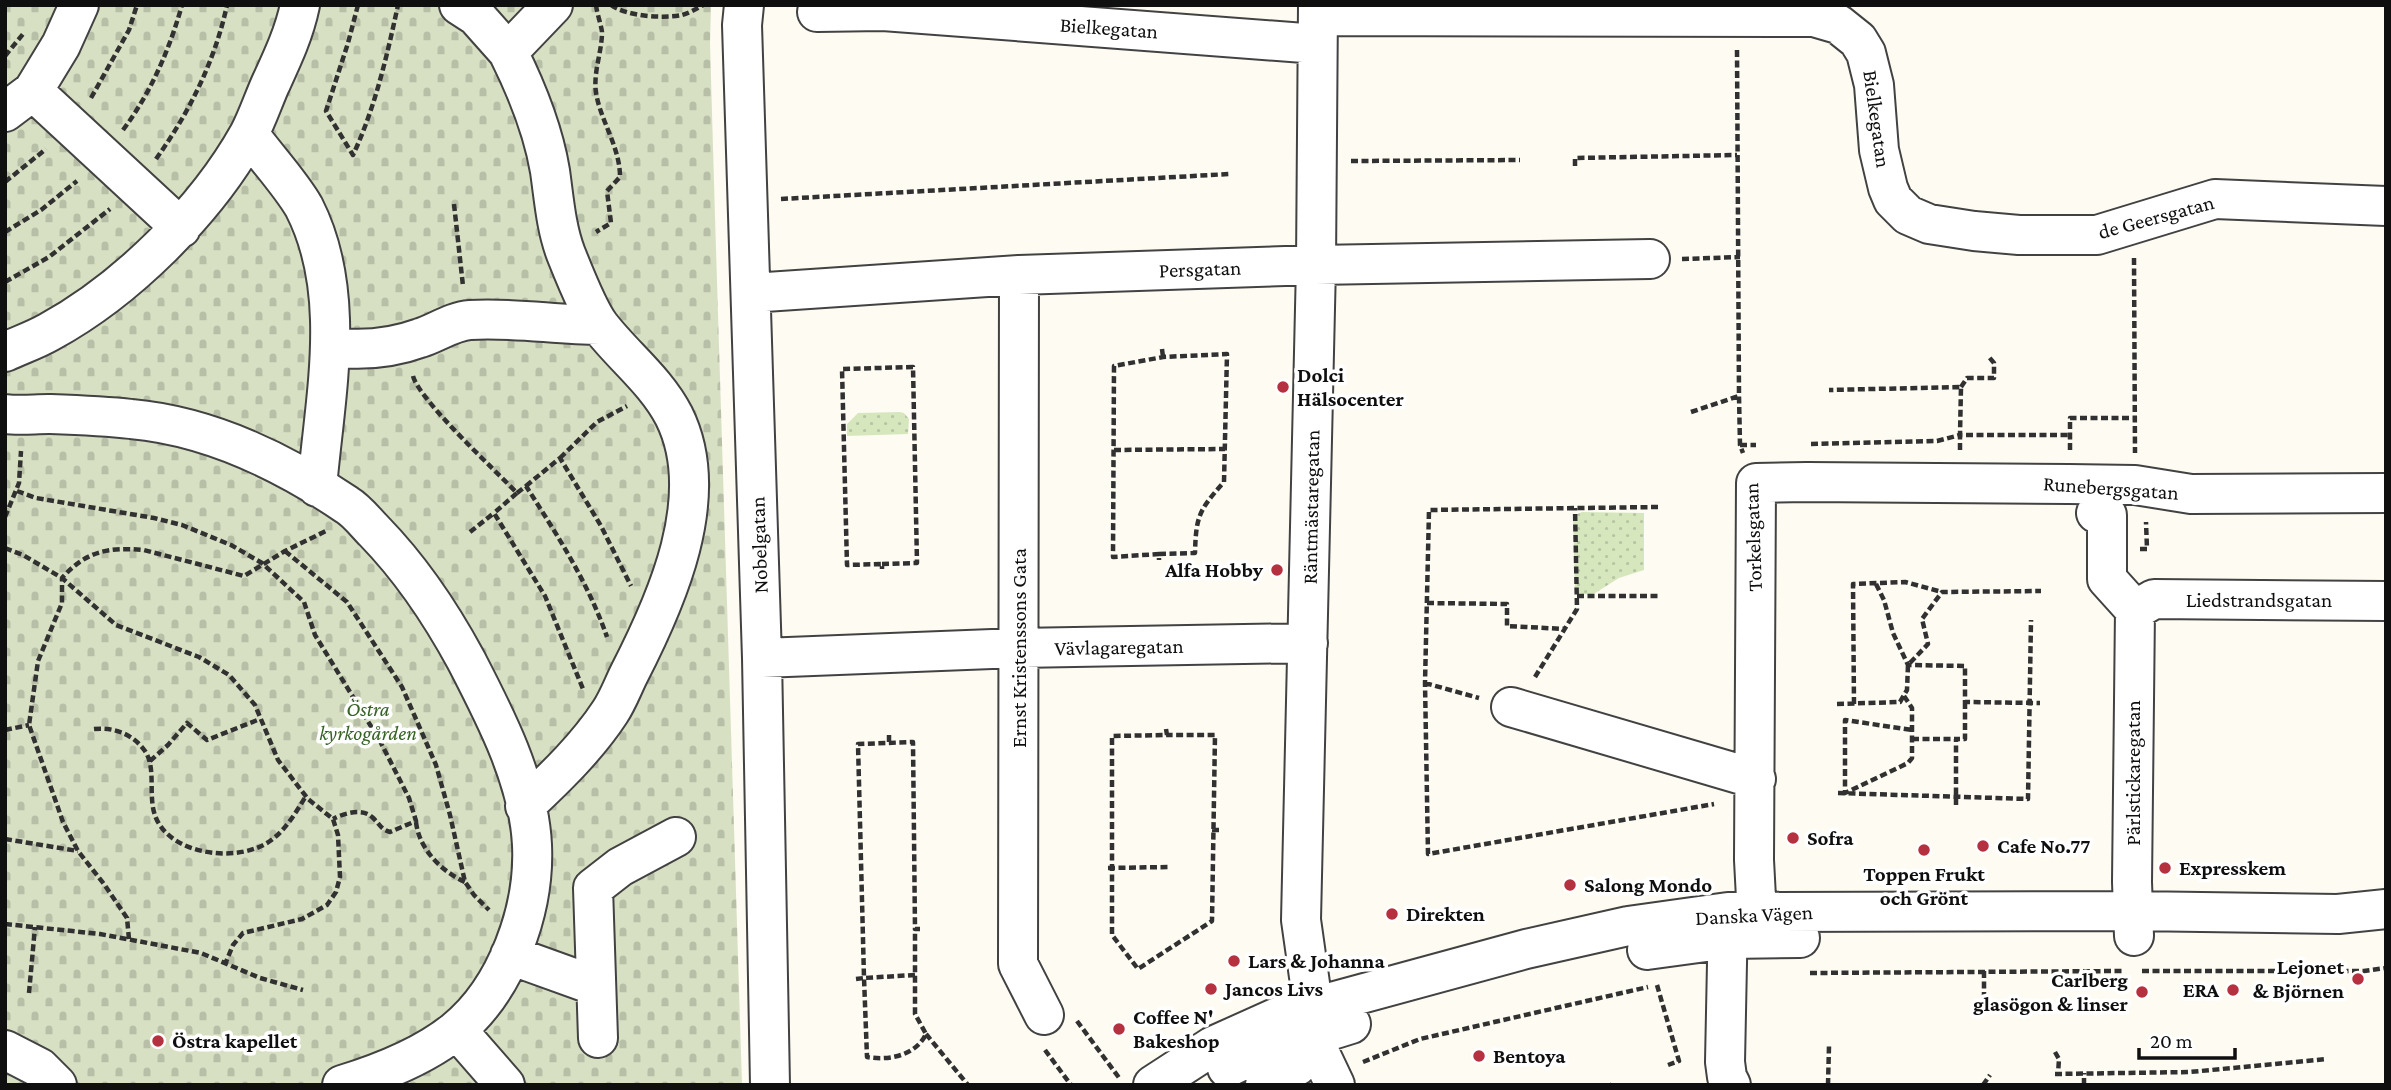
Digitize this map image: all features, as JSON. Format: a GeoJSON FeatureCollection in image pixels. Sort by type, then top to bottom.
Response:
{"type":"FeatureCollection","features":[{"type":"Feature","properties":{"kind":"street"},"geometry":{"type":"LineString","coordinates":[[79,5],[61,45],[19,101],[181,228]]}},
{"type":"Feature","properties":{"kind":"street"},"geometry":{"type":"LineString","coordinates":[[5,352],[50,332],[107,294],[181,228],[214,186],[249,134],[295,30],[300,5]]}},
{"type":"Feature","properties":{"kind":"street"},"geometry":{"type":"LineString","coordinates":[[459,5],[476,16],[508,52],[540,128],[550,170],[554,212],[564,248],[599,325],[638,367],[675,418],[687,451],[689,501],[673,576],[650,632],[611,711],[577,755],[525,806]]}},
{"type":"Feature","properties":{"kind":"street"},"geometry":{"type":"LineString","coordinates":[[508,52],[553,5]]}},
{"type":"Feature","properties":{"kind":"street","name":"Nobelgatan"},"geometry":{"type":"LineString","coordinates":[[744,5],[742,25],[762,658],[770,1085]]}},
{"type":"Feature","properties":{"kind":"street","name":"Bielkegatan"},"geometry":{"type":"LineString","coordinates":[[817,12],[883,11],[1318,22],[1814,17],[1838,24],[1850,33],[1866,53],[1874,85],[1883,172],[1893,200]]}},
{"type":"Feature","properties":{"kind":"street","name":"Räntmästaregatan"},"geometry":{"type":"LineString","coordinates":[[1318,22],[1316,265],[1301,920],[1323,1050]]}},
{"type":"Feature","properties":{"kind":"street"},"geometry":{"type":"LineString","coordinates":[[249,134],[303,205],[322,250],[330,302],[330,347],[317,487]]}},
{"type":"Feature","properties":{"kind":"street","name":"de Geersgatan"},"geometry":{"type":"LineString","coordinates":[[1893,200],[1908,215],[1929,224],[2019,235],[2097,235],[2215,199],[2386,206]]}},
{"type":"Feature","properties":{"kind":"street","name":"Persgatan"},"geometry":{"type":"LineString","coordinates":[[751,293],[1019,275],[1316,265],[1650,259]]}},
{"type":"Feature","properties":{"kind":"street","name":"Ernst Kristenssons Gata"},"geometry":{"type":"LineString","coordinates":[[1019,275],[1018,964],[1044,1015]]}},
{"type":"Feature","properties":{"kind":"street"},"geometry":{"type":"LineString","coordinates":[[330,347],[361,351],[405,344],[467,320],[516,319],[566,325],[599,325]]}},
{"type":"Feature","properties":{"kind":"street"},"geometry":{"type":"LineString","coordinates":[[9,414],[132,419],[204,432],[271,459],[350,506],[401,559],[432,600],[482,693],[508,751],[525,806],[532,845],[528,896],[514,946],[490,992],[457,1030],[424,1053],[342,1085]]}},
{"type":"Feature","properties":{"kind":"street","name":"Runebergsgatan"},"geometry":{"type":"LineString","coordinates":[[1756,483],[1826,459],[1960,482],[2135,485],[2191,494],[2386,493]]}},
{"type":"Feature","properties":{"kind":"street","name":"Torkelsgatan"},"geometry":{"type":"LineString","coordinates":[[1731,1085],[1725,1062],[1743,925],[1755,860],[1756,483]]}},
{"type":"Feature","properties":{"kind":"street"},"geometry":{"type":"LineString","coordinates":[[2096,513],[2107,514],[2107,579],[2135,610]]}},
{"type":"Feature","properties":{"kind":"street","name":"Liedstrandsgatan"},"geometry":{"type":"LineString","coordinates":[[2135,610],[2154,600],[2386,601]]}},
{"type":"Feature","properties":{"kind":"street","name":"Pärlstickaregatan"},"geometry":{"type":"LineString","coordinates":[[2134,947],[2135,610]]}},
{"type":"Feature","properties":{"kind":"street","name":"Vävlagaregatan"},"geometry":{"type":"LineString","coordinates":[[762,658],[1018,648],[1308,643]]}},
{"type":"Feature","properties":{"kind":"street"},"geometry":{"type":"LineString","coordinates":[[1511,707],[1756,779]]}},
{"type":"Feature","properties":{"kind":"street"},"geometry":{"type":"LineString","coordinates":[[598,1038],[593,888],[620,867],[676,837]]}},
{"type":"Feature","properties":{"kind":"street","name":"Danska Vägen"},"geometry":{"type":"LineString","coordinates":[[2134,947],[2337,914],[2386,909]]}},
{"type":"Feature","properties":{"kind":"street","name":"Danska Vägen"},"geometry":{"type":"LineString","coordinates":[[1198,1085],[1258,1053],[1323,1050],[1526,949],[1628,926],[1743,925],[2134,947],[2386,931]]}},
{"type":"Feature","properties":{"kind":"street"},"geometry":{"type":"LineString","coordinates":[[514,946],[596,986]]}},
{"type":"Feature","properties":{"kind":"street","name":"Danska Vägen"},"geometry":{"type":"LineString","coordinates":[[1137,1082],[1280,1016],[1323,1050]]}},
{"type":"Feature","properties":{"kind":"street"},"geometry":{"type":"LineString","coordinates":[[457,1030],[505,1085]]}},
{"type":"Feature","properties":{"kind":"street"},"geometry":{"type":"LineString","coordinates":[[5,1050],[40,1068],[57,1085]]}},
{"type":"Feature","properties":{"kind":"street"},"geometry":{"type":"LineString","coordinates":[[1265,1085],[1323,1050]]}},
{"type":"Feature","properties":{"kind":"path"},"geometry":{"type":"LineString","coordinates":[[358,5],[326,111],[353,155],[376,93],[398,5]]}},
{"type":"Feature","properties":{"kind":"path"},"geometry":{"type":"LineString","coordinates":[[564,248],[611,223],[607,191],[620,177],[614,144],[596,93],[595,76],[602,31],[596,5]]}},
{"type":"Feature","properties":{"kind":"path"},"geometry":{"type":"LineString","coordinates":[[611,5],[625,13],[669,16],[682,15],[702,5]]}},
{"type":"Feature","properties":{"kind":"path"},"geometry":{"type":"LineString","coordinates":[[5,56],[24,32]]}},
{"type":"Feature","properties":{"kind":"path","name":"Torkelsgatan"},"geometry":{"type":"LineString","coordinates":[[1737,54],[1740,445],[1756,483]]}},
{"type":"Feature","properties":{"kind":"path"},"geometry":{"type":"LineString","coordinates":[[1575,166],[1575,158],[1737,155]]}},
{"type":"Feature","properties":{"kind":"path"},"geometry":{"type":"LineString","coordinates":[[1315,161],[1520,160]]}},
{"type":"Feature","properties":{"kind":"path"},"geometry":{"type":"LineString","coordinates":[[773,200],[1229,174]]}},
{"type":"Feature","properties":{"kind":"path"},"geometry":{"type":"LineString","coordinates":[[454,204],[467,320]]}},
{"type":"Feature","properties":{"kind":"path"},"geometry":{"type":"LineString","coordinates":[[2132,226],[2135,262],[2135,485]]}},
{"type":"Feature","properties":{"kind":"path"},"geometry":{"type":"LineString","coordinates":[[1650,259],[1740,257]]}},
{"type":"Feature","properties":{"kind":"path"},"geometry":{"type":"LineString","coordinates":[[405,344],[415,383],[517,493]]}},
{"type":"Feature","properties":{"kind":"path"},"geometry":{"type":"LineString","coordinates":[[1162,349],[1163,357]]}},
{"type":"Feature","properties":{"kind":"path"},"geometry":{"type":"LineString","coordinates":[[1227,354],[1227,482],[1206,502],[1196,524],[1195,553],[1159,557],[1113,557],[1114,366],[1163,357],[1227,354]]}},
{"type":"Feature","properties":{"kind":"path"},"geometry":{"type":"LineString","coordinates":[[1960,482],[1961,387],[1967,378],[1994,378],[1994,363],[1989,357]]}},
{"type":"Feature","properties":{"kind":"path"},"geometry":{"type":"LineString","coordinates":[[913,367],[918,423],[917,562],[882,567],[847,565],[841,424],[842,369],[913,367]]}},
{"type":"Feature","properties":{"kind":"path"},"geometry":{"type":"LineString","coordinates":[[1829,390],[1961,387]]}},
{"type":"Feature","properties":{"kind":"path"},"geometry":{"type":"LineString","coordinates":[[470,532],[559,458],[597,422],[654,388]]}},
{"type":"Feature","properties":{"kind":"path"},"geometry":{"type":"LineString","coordinates":[[1691,412],[1739,396]]}},
{"type":"Feature","properties":{"kind":"path"},"geometry":{"type":"LineString","coordinates":[[5,517],[17,491],[20,472],[20,441],[9,414]]}},
{"type":"Feature","properties":{"kind":"path"},"geometry":{"type":"LineString","coordinates":[[1107,414],[1114,414]]}},
{"type":"Feature","properties":{"kind":"path"},"geometry":{"type":"LineString","coordinates":[[2069,484],[2070,418],[2134,418]]}},
{"type":"Feature","properties":{"kind":"path"},"geometry":{"type":"LineString","coordinates":[[1826,459],[1960,435],[2070,435]]}},
{"type":"Feature","properties":{"kind":"path"},"geometry":{"type":"LineString","coordinates":[[1740,445],[1766,445]]}},
{"type":"Feature","properties":{"kind":"path"},"geometry":{"type":"LineString","coordinates":[[1114,450],[1225,449]]}},
{"type":"Feature","properties":{"kind":"path"},"geometry":{"type":"LineString","coordinates":[[559,458],[621,562],[650,632]]}},
{"type":"Feature","properties":{"kind":"path"},"geometry":{"type":"LineString","coordinates":[[526,486],[564,545],[596,605],[624,684]]}},
{"type":"Feature","properties":{"kind":"path"},"geometry":{"type":"LineString","coordinates":[[17,491],[36,498],[182,525],[231,545],[262,563],[304,602],[315,635],[380,741],[409,798],[416,815],[417,831],[426,849],[446,871],[466,882]]}},
{"type":"Feature","properties":{"kind":"path"},"geometry":{"type":"LineString","coordinates":[[1426,683],[1511,707],[1535,676],[1577,610],[1575,508]]}},
{"type":"Feature","properties":{"kind":"path"},"geometry":{"type":"LineString","coordinates":[[494,513],[545,596],[597,729]]}},
{"type":"Feature","properties":{"kind":"path"},"geometry":{"type":"LineString","coordinates":[[129,939],[127,918],[78,852],[58,810],[29,725],[38,661],[62,603],[62,578],[79,560],[107,550],[144,550],[244,576],[285,551],[327,531],[362,519]]}},
{"type":"Feature","properties":{"kind":"path"},"geometry":{"type":"LineString","coordinates":[[5,548],[23,555],[62,578],[116,625],[199,657],[229,675],[255,705],[278,760],[306,796],[333,819],[338,835],[340,877],[337,892],[327,905],[302,919],[243,933],[233,945],[226,962]]}},
{"type":"Feature","properties":{"kind":"path"},"geometry":{"type":"LineString","coordinates":[[285,551],[347,602],[402,687],[436,765],[466,882],[514,946]]}},
{"type":"Feature","properties":{"kind":"path"},"geometry":{"type":"LineString","coordinates":[[1854,704],[1853,584],[1905,582],[1942,592],[2041,591]]}},
{"type":"Feature","properties":{"kind":"path"},"geometry":{"type":"LineString","coordinates":[[1837,704],[1900,702],[1907,690],[1908,665],[1893,633],[1885,600],[1876,583]]}},
{"type":"Feature","properties":{"kind":"path"},"geometry":{"type":"LineString","coordinates":[[1908,665],[1928,644],[1922,619],[1942,592]]}},
{"type":"Feature","properties":{"kind":"path"},"geometry":{"type":"LineString","coordinates":[[1577,596],[1658,596]]}},
{"type":"Feature","properties":{"kind":"path"},"geometry":{"type":"LineString","coordinates":[[1427,603],[1507,604],[1507,626],[1565,629]]}},
{"type":"Feature","properties":{"kind":"path"},"geometry":{"type":"LineString","coordinates":[[1838,793],[2028,800],[2031,620]]}},
{"type":"Feature","properties":{"kind":"path"},"geometry":{"type":"LineString","coordinates":[[1908,665],[1965,666],[1965,739],[1912,739]]}},
{"type":"Feature","properties":{"kind":"path"},"geometry":{"type":"LineString","coordinates":[[1845,793],[1908,763],[1912,758],[1912,708],[1904,696]]}},
{"type":"Feature","properties":{"kind":"path"},"geometry":{"type":"LineString","coordinates":[[1965,702],[2040,703]]}},
{"type":"Feature","properties":{"kind":"path"},"geometry":{"type":"LineString","coordinates":[[150,761],[187,723],[206,740],[260,719]]}},
{"type":"Feature","properties":{"kind":"path"},"geometry":{"type":"LineString","coordinates":[[1845,793],[1845,720],[1912,730]]}},
{"type":"Feature","properties":{"kind":"path"},"geometry":{"type":"LineString","coordinates":[[5,730],[29,725]]}},
{"type":"Feature","properties":{"kind":"path"},"geometry":{"type":"LineString","coordinates":[[94,729],[108,728],[132,738],[144,750],[150,761],[151,795],[159,824],[177,843],[200,850],[234,852],[264,845],[292,819],[306,796]]}},
{"type":"Feature","properties":{"kind":"path"},"geometry":{"type":"LineString","coordinates":[[1166,732],[1215,735],[1212,830],[1212,921],[1138,969],[1112,935],[1112,736],[1166,732]]}},
{"type":"Feature","properties":{"kind":"path"},"geometry":{"type":"LineString","coordinates":[[889,735],[889,743]]}},
{"type":"Feature","properties":{"kind":"path"},"geometry":{"type":"LineString","coordinates":[[1956,739],[1956,805]]}},
{"type":"Feature","properties":{"kind":"path"},"geometry":{"type":"LineString","coordinates":[[926,1034],[922,1043],[907,1054],[877,1059],[867,1057],[858,744],[913,742],[918,929],[915,1014],[926,1034],[968,1085]]}},
{"type":"Feature","properties":{"kind":"path"},"geometry":{"type":"LineString","coordinates":[[333,819],[344,814],[363,812],[371,815],[379,828],[390,832],[416,821]]}},
{"type":"Feature","properties":{"kind":"path"},"geometry":{"type":"LineString","coordinates":[[1212,830],[1220,830]]}},
{"type":"Feature","properties":{"kind":"path"},"geometry":{"type":"LineString","coordinates":[[5,839],[78,852]]}},
{"type":"Feature","properties":{"kind":"path"},"geometry":{"type":"LineString","coordinates":[[1110,868],[1169,867]]}},
{"type":"Feature","properties":{"kind":"path"},"geometry":{"type":"LineString","coordinates":[[5,924],[100,934],[201,953],[260,978],[303,990]]}},
{"type":"Feature","properties":{"kind":"path"},"geometry":{"type":"LineString","coordinates":[[29,993],[35,927]]}},
{"type":"Feature","properties":{"kind":"path"},"geometry":{"type":"LineString","coordinates":[[1806,973],[1947,974],[1984,971],[2134,947],[2364,971],[2386,968]]}},
{"type":"Feature","properties":{"kind":"path"},"geometry":{"type":"LineString","coordinates":[[1984,971],[1984,1006],[1989,1007]]}},
{"type":"Feature","properties":{"kind":"path"},"geometry":{"type":"LineString","coordinates":[[856,978],[915,975]]}},
{"type":"Feature","properties":{"kind":"path"},"geometry":{"type":"LineString","coordinates":[[1323,1050],[1420,1039],[1668,982]]}},
{"type":"Feature","properties":{"kind":"path"},"geometry":{"type":"LineString","coordinates":[[1657,985],[1679,1061],[1668,1065]]}},
{"type":"Feature","properties":{"kind":"path"},"geometry":{"type":"LineString","coordinates":[[1044,1015],[1063,1002],[1137,1082]]}},
{"type":"Feature","properties":{"kind":"path"},"geometry":{"type":"LineString","coordinates":[[1828,1085],[1829,1046]]}},
{"type":"Feature","properties":{"kind":"path"},"geometry":{"type":"LineString","coordinates":[[2055,1052],[2059,1059],[2057,1074],[2190,1072],[2327,1059]]}},
{"type":"Feature","properties":{"kind":"path"},"geometry":{"type":"LineString","coordinates":[[2084,1073],[2084,1085]]}},
{"type":"Feature","properties":{"kind":"path"},"geometry":{"type":"LineString","coordinates":[[1983,1085],[1990,1075]]}},
{"type":"Feature","properties":{"kind":"green space","name":"Östra kyrkogården"},"geometry":{"type":"Polygon","coordinates":[[[5,5],[711,5],[742,1085],[5,1085],[5,5]]]}},
{"type":"Feature","properties":{"kind":"green space"},"geometry":{"type":"Polygon","coordinates":[[[900,412],[909,419],[908,434],[847,436],[847,424],[858,413],[900,412]]]}},
{"type":"Feature","properties":{"kind":"green space"},"geometry":{"type":"Polygon","coordinates":[[[1582,512],[1644,513],[1644,570],[1619,578],[1592,595],[1575,593],[1573,516],[1582,512]]]}},
{"type":"Feature","properties":{"kind":"place","name":"Dolci Hälsocenter"},"geometry":{"type":"Point","coordinates":[1283,387]}},
{"type":"Feature","properties":{"kind":"place","name":"Alfa Hobby"},"geometry":{"type":"Point","coordinates":[1277,570]}},
{"type":"Feature","properties":{"kind":"place","name":"Sofra"},"geometry":{"type":"Point","coordinates":[1793,838]}},
{"type":"Feature","properties":{"kind":"place","name":"Cafe No.77"},"geometry":{"type":"Point","coordinates":[1983,846]}},
{"type":"Feature","properties":{"kind":"place","name":"Toppen Frukt och Grönt"},"geometry":{"type":"Point","coordinates":[1924,850]}},
{"type":"Feature","properties":{"kind":"place","name":"Expresskem"},"geometry":{"type":"Point","coordinates":[2165,868]}},
{"type":"Feature","properties":{"kind":"place","name":"Salong Mondo"},"geometry":{"type":"Point","coordinates":[1570,885]}},
{"type":"Feature","properties":{"kind":"place","name":"Direkten"},"geometry":{"type":"Point","coordinates":[1392,914]}},
{"type":"Feature","properties":{"kind":"place","name":"Lars & Johanna"},"geometry":{"type":"Point","coordinates":[1234,961]}},
{"type":"Feature","properties":{"kind":"place","name":"Lejonet & Björnen"},"geometry":{"type":"Point","coordinates":[2358,979]}},
{"type":"Feature","properties":{"kind":"place","name":"Jancos Livs"},"geometry":{"type":"Point","coordinates":[1211,989]}},
{"type":"Feature","properties":{"kind":"place","name":"ERA"},"geometry":{"type":"Point","coordinates":[2233,990]}},
{"type":"Feature","properties":{"kind":"place","name":"Carlberg glasögon & linser"},"geometry":{"type":"Point","coordinates":[2142,992]}},
{"type":"Feature","properties":{"kind":"place","name":"Coffee N' Bakeshop"},"geometry":{"type":"Point","coordinates":[1119,1029]}},
{"type":"Feature","properties":{"kind":"place","name":"Östra kapellet"},"geometry":{"type":"Point","coordinates":[158,1041]}},
{"type":"Feature","properties":{"kind":"place","name":"Bentoya"},"geometry":{"type":"Point","coordinates":[1479,1056]}}]}
